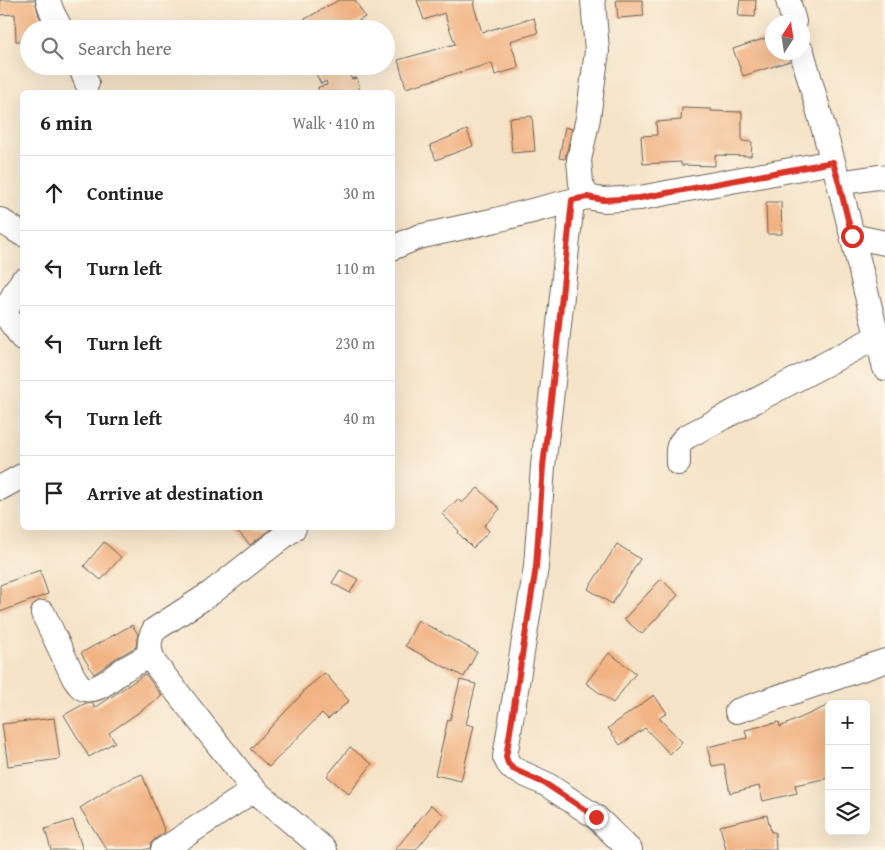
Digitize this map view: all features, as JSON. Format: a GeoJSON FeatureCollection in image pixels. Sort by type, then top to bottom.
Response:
{"type":"FeatureCollection","features":[{"type":"Feature","properties":{"kind":"street"},"geometry":{"type":"LineString","coordinates":[[48,0],[56,20]]}},
{"type":"Feature","properties":{"kind":"street"},"geometry":{"type":"LineString","coordinates":[[592,0],[597,50],[588,118],[579,160],[581,183],[543,466],[536,567],[506,757],[513,769],[546,784],[596,817],[630,850]]}},
{"type":"Feature","properties":{"kind":"street"},"geometry":{"type":"LineString","coordinates":[[788,0],[792,15]]}},
{"type":"Feature","properties":{"kind":"street"},"geometry":{"type":"LineString","coordinates":[[804,60],[836,173],[885,368]]}},
{"type":"Feature","properties":{"kind":"street"},"geometry":{"type":"LineString","coordinates":[[395,247],[418,237],[579,199],[640,198],[836,173],[885,178]]}},
{"type":"Feature","properties":{"kind":"street"},"geometry":{"type":"LineString","coordinates":[[0,220],[20,233]]}},
{"type":"Feature","properties":{"kind":"street"},"geometry":{"type":"LineString","coordinates":[[852,236],[885,244]]}},
{"type":"Feature","properties":{"kind":"street"},"geometry":{"type":"LineString","coordinates":[[20,285],[6,312],[20,335]]}},
{"type":"Feature","properties":{"kind":"street"},"geometry":{"type":"LineString","coordinates":[[678,463],[680,442],[686,437],[877,337]]}},
{"type":"Feature","properties":{"kind":"street"},"geometry":{"type":"LineString","coordinates":[[0,488],[20,477]]}},
{"type":"Feature","properties":{"kind":"street"},"geometry":{"type":"LineString","coordinates":[[291,530],[211,594],[154,630],[149,646],[154,664],[254,790],[325,850]]}},
{"type":"Feature","properties":{"kind":"street"},"geometry":{"type":"LineString","coordinates":[[43,613],[74,678],[81,687],[86,689],[97,688],[150,655]]}},
{"type":"Feature","properties":{"kind":"street"},"geometry":{"type":"LineString","coordinates":[[736,711],[885,661]]}},
{"type":"Feature","properties":{"kind":"street"},"geometry":{"type":"LineString","coordinates":[[163,850],[254,790]]}},
{"type":"Feature","properties":{"kind":"building"},"geometry":{"type":"Polygon","coordinates":[[[0,0],[35,0],[41,20],[20,20],[20,41],[16,41],[15,14],[0,15],[0,0]]]}},
{"type":"Feature","properties":{"kind":"building"},"geometry":{"type":"Polygon","coordinates":[[[339,0],[355,0],[365,17],[360,20],[303,20],[339,0]]]}},
{"type":"Feature","properties":{"kind":"building"},"geometry":{"type":"Polygon","coordinates":[[[417,0],[475,0],[473,3],[482,32],[534,18],[538,33],[510,41],[519,68],[495,75],[492,63],[406,88],[398,60],[455,44],[444,13],[424,20],[417,0]]]}},
{"type":"Feature","properties":{"kind":"building"},"geometry":{"type":"Polygon","coordinates":[[[616,0],[642,0],[644,16],[618,18],[616,0]]]}},
{"type":"Feature","properties":{"kind":"building"},"geometry":{"type":"Polygon","coordinates":[[[740,0],[756,0],[755,17],[738,16],[740,0]]]}},
{"type":"Feature","properties":{"kind":"building"},"geometry":{"type":"Polygon","coordinates":[[[765,38],[765,60],[790,61],[743,76],[733,49],[765,38]]]}},
{"type":"Feature","properties":{"kind":"building"},"geometry":{"type":"Polygon","coordinates":[[[316,75],[350,75],[352,79],[357,78],[360,90],[319,90],[318,87],[327,85],[326,81],[321,84],[316,75]]]}},
{"type":"Feature","properties":{"kind":"building"},"geometry":{"type":"Polygon","coordinates":[[[682,108],[742,112],[742,141],[752,142],[751,156],[715,155],[715,166],[681,165],[681,162],[643,164],[641,136],[657,135],[656,122],[681,120],[682,108]]]}},
{"type":"Feature","properties":{"kind":"building"},"geometry":{"type":"Polygon","coordinates":[[[532,116],[535,151],[512,153],[509,118],[532,116]]]}},
{"type":"Feature","properties":{"kind":"building"},"geometry":{"type":"Polygon","coordinates":[[[565,127],[572,129],[565,159],[559,158],[565,127]]]}},
{"type":"Feature","properties":{"kind":"building"},"geometry":{"type":"Polygon","coordinates":[[[467,130],[473,146],[436,160],[430,145],[467,130]]]}},
{"type":"Feature","properties":{"kind":"building"},"geometry":{"type":"Polygon","coordinates":[[[766,202],[781,202],[782,234],[767,234],[766,202]]]}},
{"type":"Feature","properties":{"kind":"building"},"geometry":{"type":"Polygon","coordinates":[[[478,488],[500,509],[484,526],[489,531],[473,548],[442,514],[458,499],[462,503],[478,488]]]}},
{"type":"Feature","properties":{"kind":"building"},"geometry":{"type":"Polygon","coordinates":[[[237,530],[269,530],[250,545],[237,530]]]}},
{"type":"Feature","properties":{"kind":"building"},"geometry":{"type":"Polygon","coordinates":[[[104,542],[121,557],[101,580],[84,566],[104,542]]]}},
{"type":"Feature","properties":{"kind":"building"},"geometry":{"type":"Polygon","coordinates":[[[617,544],[640,559],[612,604],[588,589],[617,544]]]}},
{"type":"Feature","properties":{"kind":"building"},"geometry":{"type":"Polygon","coordinates":[[[40,570],[48,594],[0,612],[0,585],[40,570]]]}},
{"type":"Feature","properties":{"kind":"building"},"geometry":{"type":"Polygon","coordinates":[[[340,570],[358,579],[350,593],[332,583],[340,570]]]}},
{"type":"Feature","properties":{"kind":"building"},"geometry":{"type":"Polygon","coordinates":[[[661,579],[678,595],[642,634],[624,619],[661,579]]]}},
{"type":"Feature","properties":{"kind":"building"},"geometry":{"type":"Polygon","coordinates":[[[418,620],[477,652],[464,677],[405,646],[418,620]]]}},
{"type":"Feature","properties":{"kind":"building"},"geometry":{"type":"Polygon","coordinates":[[[132,625],[138,634],[136,647],[116,658],[94,674],[81,653],[132,625]]]}},
{"type":"Feature","properties":{"kind":"building"},"geometry":{"type":"Polygon","coordinates":[[[609,653],[636,673],[613,703],[586,683],[609,653]]]}},
{"type":"Feature","properties":{"kind":"building"},"geometry":{"type":"Polygon","coordinates":[[[325,673],[349,701],[328,719],[322,713],[269,767],[250,749],[303,691],[325,673]]]}},
{"type":"Feature","properties":{"kind":"building"},"geometry":{"type":"Polygon","coordinates":[[[145,674],[162,696],[109,733],[115,742],[89,757],[64,715],[86,703],[92,703],[95,708],[145,674]]]}},
{"type":"Feature","properties":{"kind":"building"},"geometry":{"type":"Polygon","coordinates":[[[460,680],[476,684],[466,724],[474,726],[461,781],[435,775],[448,719],[450,720],[460,680]]]}},
{"type":"Feature","properties":{"kind":"building"},"geometry":{"type":"Polygon","coordinates":[[[654,695],[667,713],[659,718],[682,742],[670,754],[645,728],[620,745],[608,728],[654,695]]]}},
{"type":"Feature","properties":{"kind":"building"},"geometry":{"type":"Polygon","coordinates":[[[825,707],[825,779],[795,785],[797,793],[763,801],[759,786],[730,793],[724,764],[712,766],[707,747],[747,738],[745,730],[779,722],[780,727],[825,707]]]}},
{"type":"Feature","properties":{"kind":"building"},"geometry":{"type":"Polygon","coordinates":[[[54,718],[60,759],[8,766],[2,724],[54,718]]]}},
{"type":"Feature","properties":{"kind":"building"},"geometry":{"type":"Polygon","coordinates":[[[350,747],[372,764],[349,794],[327,776],[350,747]]]}},
{"type":"Feature","properties":{"kind":"building"},"geometry":{"type":"Polygon","coordinates":[[[142,774],[165,832],[151,843],[150,848],[144,850],[107,850],[80,808],[114,786],[142,774]]]}},
{"type":"Feature","properties":{"kind":"building"},"geometry":{"type":"Polygon","coordinates":[[[431,805],[444,815],[416,850],[395,850],[431,805]]]}},
{"type":"Feature","properties":{"kind":"building"},"geometry":{"type":"Polygon","coordinates":[[[767,815],[771,832],[775,832],[776,850],[726,850],[720,826],[767,815]]]}},
{"type":"Feature","properties":{"kind":"building"},"geometry":{"type":"Polygon","coordinates":[[[73,820],[83,850],[51,850],[45,829],[73,820]]]}},
{"type":"Feature","properties":{"kind":"route"},"geometry":{"type":"LineString","coordinates":[[596,817],[546,784],[513,769],[506,757],[536,567],[543,466],[572,200],[587,197],[603,200],[640,198],[833,162],[852,236]]}}]}
